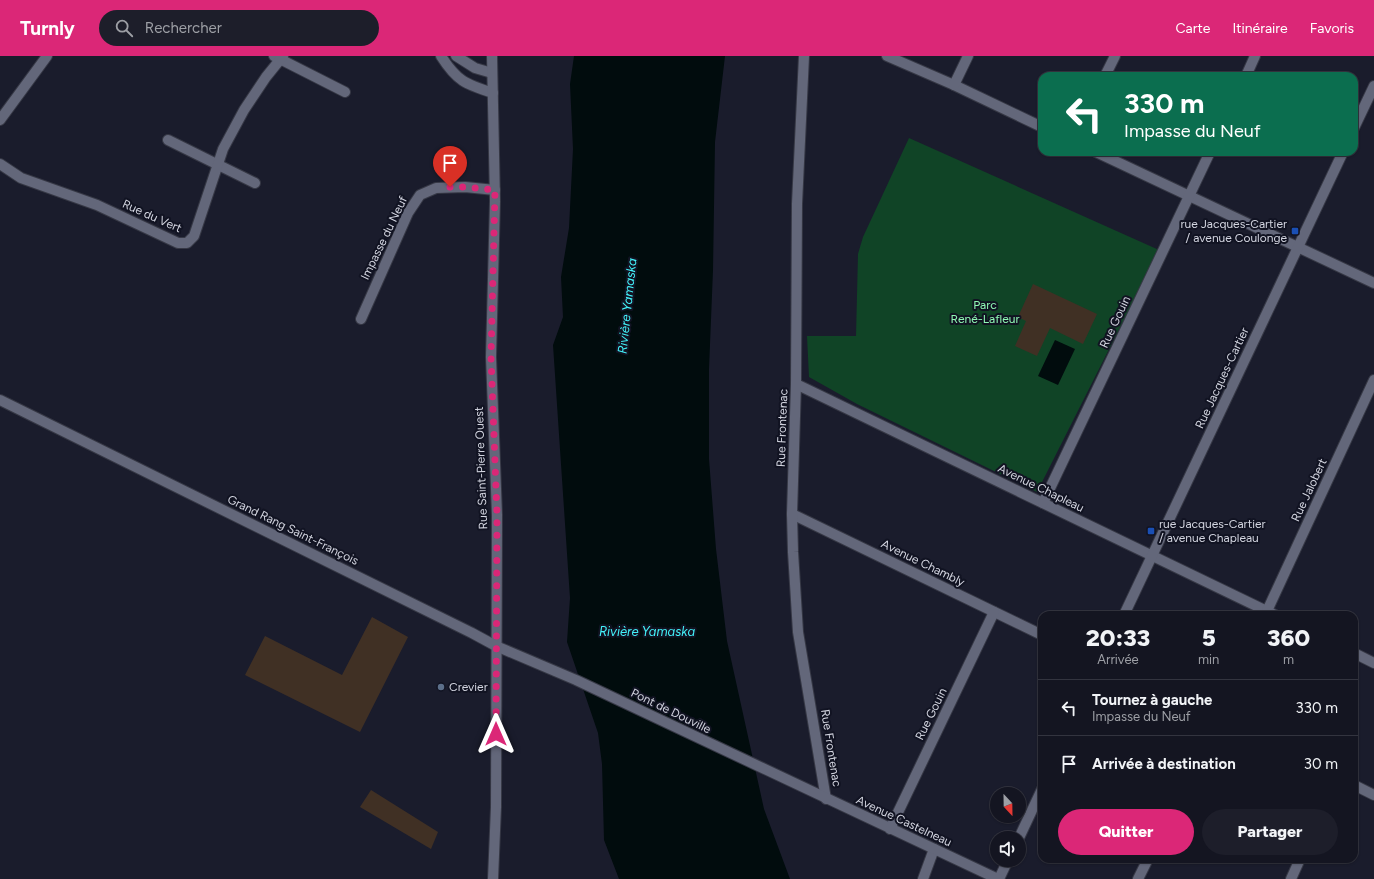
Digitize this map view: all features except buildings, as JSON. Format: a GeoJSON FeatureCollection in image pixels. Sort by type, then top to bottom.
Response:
{"type":"FeatureCollection","features":[{"type":"Feature","properties":{"kind":"street"},"geometry":{"type":"LineString","coordinates":[[0,120],[47,56]]}},
{"type":"Feature","properties":{"kind":"street"},"geometry":{"type":"LineString","coordinates":[[441,56],[459,79],[472,86],[493,93]]}},
{"type":"Feature","properties":{"kind":"street"},"geometry":{"type":"LineString","coordinates":[[456,56],[475,68],[492,73]]}},
{"type":"Feature","properties":{"kind":"street","name":"Rue Saint-Pierre Ouest"},"geometry":{"type":"LineString","coordinates":[[492,56],[495,190],[491,357],[497,515],[496,806],[493,879]]}},
{"type":"Feature","properties":{"kind":"street","name":"Rue Frontenac"},"geometry":{"type":"LineString","coordinates":[[804,56],[797,204],[796,384],[792,514],[793,552],[798,632],[826,798]]}},
{"type":"Feature","properties":{"kind":"street"},"geometry":{"type":"LineString","coordinates":[[887,56],[954,85],[1038,125]]}},
{"type":"Feature","properties":{"kind":"street"},"geometry":{"type":"LineString","coordinates":[[954,85],[968,56]]}},
{"type":"Feature","properties":{"kind":"street"},"geometry":{"type":"LineString","coordinates":[[1107,72],[1114,56]]}},
{"type":"Feature","properties":{"kind":"street"},"geometry":{"type":"LineString","coordinates":[[1248,72],[1255,56]]}},
{"type":"Feature","properties":{"kind":"street"},"geometry":{"type":"LineString","coordinates":[[279,57],[345,92]]}},
{"type":"Feature","properties":{"kind":"street","name":"Rue du Vert"},"geometry":{"type":"LineString","coordinates":[[0,164],[21,178],[97,205],[178,243],[187,243],[194,236],[223,149],[244,110],[279,57]]}},
{"type":"Feature","properties":{"kind":"street"},"geometry":{"type":"LineString","coordinates":[[1358,120],[1374,86]]}},
{"type":"Feature","properties":{"kind":"street"},"geometry":{"type":"LineString","coordinates":[[168,140],[255,183]]}},
{"type":"Feature","properties":{"kind":"street"},"geometry":{"type":"LineString","coordinates":[[1104,156],[1374,283]]}},
{"type":"Feature","properties":{"kind":"street","name":"Rue Gouin"},"geometry":{"type":"LineString","coordinates":[[1043,503],[1208,156]]}},
{"type":"Feature","properties":{"kind":"street","name":"Rue Jacques-Cartier"},"geometry":{"type":"LineString","coordinates":[[1126,611],[1341,156]]}},
{"type":"Feature","properties":{"kind":"street","name":"Impasse du Neuf"},"geometry":{"type":"LineString","coordinates":[[361,319],[405,220],[420,195],[436,188],[465,187],[495,190]]}},
{"type":"Feature","properties":{"kind":"street","name":"Rue Jalobert"},"geometry":{"type":"LineString","coordinates":[[1272,611],[1374,380]]}},
{"type":"Feature","properties":{"kind":"street","name":"Avenue Chapleau"},"geometry":{"type":"LineString","coordinates":[[796,384],[1267,611]]}},
{"type":"Feature","properties":{"kind":"street","name":"Grand Rang Saint-François"},"geometry":{"type":"LineString","coordinates":[[0,400],[308,551],[496,646],[576,680]]}},
{"type":"Feature","properties":{"kind":"street","name":"Avenue Chambly"},"geometry":{"type":"LineString","coordinates":[[792,514],[1038,633]]}},
{"type":"Feature","properties":{"kind":"street","name":"Rue Gouin"},"geometry":{"type":"LineString","coordinates":[[890,828],[994,612]]}},
{"type":"Feature","properties":{"kind":"street"},"geometry":{"type":"LineString","coordinates":[[1358,655],[1374,663]]}},
{"type":"Feature","properties":{"kind":"street","name":"Pont de Douville"},"geometry":{"type":"LineString","coordinates":[[576,680],[756,766]]}},
{"type":"Feature","properties":{"kind":"street","name":"Avenue Castelneau"},"geometry":{"type":"LineString","coordinates":[[756,766],[999,879]]}},
{"type":"Feature","properties":{"kind":"street"},"geometry":{"type":"LineString","coordinates":[[1358,787],[1374,795]]}},
{"type":"Feature","properties":{"kind":"street"},"geometry":{"type":"LineString","coordinates":[[1022,831],[1038,797]]}},
{"type":"Feature","properties":{"kind":"street"},"geometry":{"type":"LineString","coordinates":[[923,879],[934,849]]}},
{"type":"Feature","properties":{"kind":"street"},"geometry":{"type":"LineString","coordinates":[[1138,879],[1146,863]]}},
{"type":"Feature","properties":{"kind":"street"},"geometry":{"type":"LineString","coordinates":[[1291,879],[1298,863]]}},
{"type":"Feature","properties":{"kind":"street"},"geometry":{"type":"LineString","coordinates":[[999,879],[1005,867]]}},
{"type":"Feature","properties":{"kind":"green space","name":"Parc René-Lafleur"},"geometry":{"type":"Polygon","coordinates":[[[909,138],[1159,250],[1037,492],[857,404],[809,377],[807,336],[856,336],[858,254],[863,237],[909,138]]]}},
{"type":"Feature","properties":{"kind":"water","name":"Rivière Yamaska"},"geometry":{"type":"Polygon","coordinates":[[[574,56],[725,56],[715,142],[713,270],[709,369],[709,459],[716,549],[727,641],[764,809],[790,879],[619,879],[604,840],[602,764],[598,733],[567,642],[570,598],[553,345],[563,317],[561,277],[569,228],[573,149],[570,84],[574,56]]]}},
{"type":"Feature","properties":{"kind":"water"},"geometry":{"type":"Polygon","coordinates":[[[1055,340],[1075,349],[1058,385],[1038,376],[1055,340]]]}},
{"type":"Feature","properties":{"kind":"place","name":"rue Jacques-Cartier / avenue Coulonge"},"geometry":{"type":"Point","coordinates":[1295,231]}},
{"type":"Feature","properties":{"kind":"place","name":"rue Jacques-Cartier / avenue Chapleau"},"geometry":{"type":"Point","coordinates":[1151,531]}},
{"type":"Feature","properties":{"kind":"place","name":"Crevier"},"geometry":{"type":"Point","coordinates":[441,687]}},
{"type":"Feature","properties":{"kind":"route"},"geometry":{"type":"LineString","coordinates":[[450,187],[495,190],[496,201],[491,357],[497,515],[496,734]]}}]}
